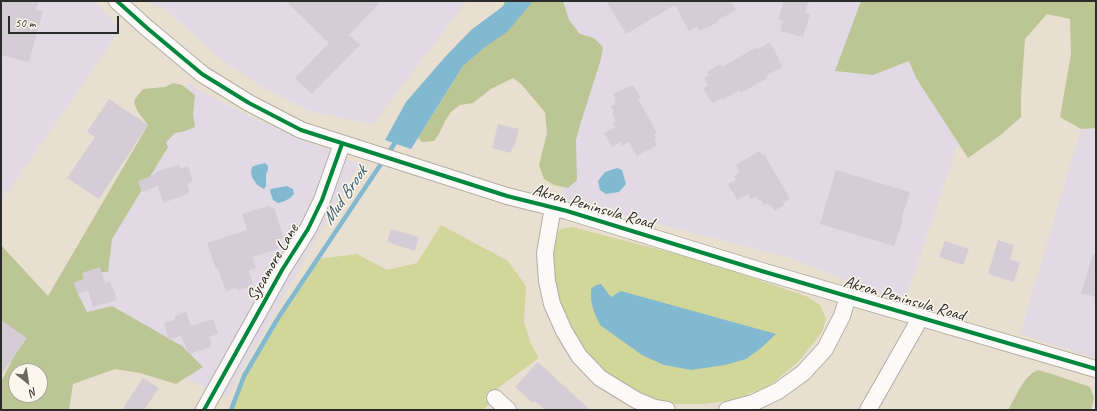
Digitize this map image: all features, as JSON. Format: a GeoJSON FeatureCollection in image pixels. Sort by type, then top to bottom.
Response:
{"type":"FeatureCollection","features":[{"type":"Feature","properties":{"kind":"street","name":"Akron Peninsula Road"},"geometry":{"type":"LineString","coordinates":[[117,1],[202,74],[249,103],[301,130],[342,144],[411,164],[506,196],[553,207],[765,272],[1096,369]]}},
{"type":"Feature","properties":{"kind":"street","name":"Sycamore Lane"},"geometry":{"type":"LineString","coordinates":[[204,410],[282,270],[308,229],[322,200],[342,144]]}},
{"type":"Feature","properties":{"kind":"street"},"geometry":{"type":"LineString","coordinates":[[553,207],[545,253],[547,281],[552,304],[564,331],[578,356],[600,378],[636,400],[659,409]]}},
{"type":"Feature","properties":{"kind":"street"},"geometry":{"type":"LineString","coordinates":[[727,410],[753,404],[778,391],[803,373],[825,349],[842,316],[848,296]]}},
{"type":"Feature","properties":{"kind":"street"},"geometry":{"type":"LineString","coordinates":[[868,410],[921,317]]}},
{"type":"Feature","properties":{"kind":"street"},"geometry":{"type":"LineString","coordinates":[[495,398],[508,410]]}},
{"type":"Feature","properties":{"kind":"shaded area"},"geometry":{"type":"Polygon","coordinates":[[[1,1],[95,1],[121,29],[1,202],[1,1]]]}},
{"type":"Feature","properties":{"kind":"shaded area"},"geometry":{"type":"Polygon","coordinates":[[[147,1],[467,1],[373,124],[309,111],[263,87],[223,61],[164,8],[149,4],[147,1]]]}},
{"type":"Feature","properties":{"kind":"shaded area"},"geometry":{"type":"Polygon","coordinates":[[[551,1],[891,1],[862,75],[873,75],[909,61],[916,78],[958,143],[904,304],[788,257],[561,199],[570,133],[551,1]]]}},
{"type":"Feature","properties":{"kind":"shaded area"},"geometry":{"type":"Polygon","coordinates":[[[189,82],[198,89],[244,114],[359,164],[226,398],[50,311],[189,82]]]}},
{"type":"Feature","properties":{"kind":"shaded area"},"geometry":{"type":"Polygon","coordinates":[[[1096,128],[1096,358],[1020,334],[1081,129],[1096,128]]]}},
{"type":"Feature","properties":{"kind":"green space"},"geometry":{"type":"Polygon","coordinates":[[[504,1],[563,1],[569,20],[580,34],[594,38],[603,47],[601,59],[576,140],[577,180],[568,188],[554,185],[544,179],[539,165],[547,133],[545,112],[521,84],[513,78],[491,89],[473,103],[460,105],[451,112],[434,141],[422,142],[418,138],[463,66],[485,47],[504,27],[504,1]]]}},
{"type":"Feature","properties":{"kind":"green space"},"geometry":{"type":"Polygon","coordinates":[[[861,1],[1096,1],[1096,128],[1081,129],[1060,117],[1071,54],[1070,19],[1047,14],[1025,39],[1021,117],[1002,134],[968,158],[916,78],[909,61],[873,75],[835,71],[861,1]]]}},
{"type":"Feature","properties":{"kind":"green space"},"geometry":{"type":"Polygon","coordinates":[[[173,83],[182,85],[195,95],[193,114],[195,127],[175,133],[166,142],[168,147],[112,239],[108,272],[88,273],[84,279],[74,283],[87,312],[112,306],[182,346],[203,367],[176,384],[140,373],[115,369],[73,384],[69,410],[1,410],[1,382],[8,368],[8,403],[48,403],[48,363],[10,363],[22,340],[1,325],[1,245],[48,296],[148,125],[138,112],[134,103],[135,99],[143,89],[165,87],[173,83]]]}},
{"type":"Feature","properties":{"kind":"green space"},"geometry":{"type":"Polygon","coordinates":[[[441,225],[508,261],[526,286],[524,322],[531,344],[539,358],[485,399],[489,404],[483,410],[231,410],[244,376],[278,318],[318,259],[357,254],[387,270],[417,263],[441,225]]]}},
{"type":"Feature","properties":{"kind":"green space"},"geometry":{"type":"Polygon","coordinates":[[[572,227],[703,261],[808,297],[820,305],[826,319],[822,332],[798,362],[769,386],[733,400],[705,404],[676,404],[652,400],[607,375],[576,343],[551,283],[554,234],[562,229],[572,227]]]}},
{"type":"Feature","properties":{"kind":"green space"},"geometry":{"type":"Polygon","coordinates":[[[1038,370],[1090,387],[1094,398],[1091,410],[1008,410],[1026,379],[1038,370]]]}},
{"type":"Feature","properties":{"kind":"water"},"geometry":{"type":"Polygon","coordinates":[[[507,1],[533,1],[507,32],[485,47],[463,66],[411,149],[385,140],[406,102],[445,57],[471,30],[502,7],[507,1]]]}},
{"type":"Feature","properties":{"kind":"water"},"geometry":{"type":"Polygon","coordinates":[[[265,163],[268,166],[268,170],[266,174],[266,186],[264,189],[257,185],[252,177],[251,171],[252,167],[265,163]]]}},
{"type":"Feature","properties":{"kind":"water"},"geometry":{"type":"Polygon","coordinates":[[[617,168],[622,170],[626,184],[619,192],[606,194],[600,190],[598,181],[605,172],[617,168]]]}},
{"type":"Feature","properties":{"kind":"water"},"geometry":{"type":"Polygon","coordinates":[[[287,186],[293,189],[294,194],[290,198],[278,203],[273,200],[270,191],[271,189],[287,186]]]}},
{"type":"Feature","properties":{"kind":"water"},"geometry":{"type":"Polygon","coordinates":[[[601,284],[611,297],[621,291],[776,334],[746,359],[725,365],[691,370],[664,365],[642,355],[600,325],[594,312],[591,300],[591,289],[596,285],[601,284]]]}},
{"type":"Feature","properties":{"kind":"building"},"geometry":{"type":"Polygon","coordinates":[[[1,1],[39,1],[36,10],[43,11],[29,62],[1,55],[1,1]]]}},
{"type":"Feature","properties":{"kind":"building"},"geometry":{"type":"Polygon","coordinates":[[[286,1],[381,1],[349,35],[360,45],[312,94],[295,78],[329,43],[286,1]]]}},
{"type":"Feature","properties":{"kind":"building"},"geometry":{"type":"Polygon","coordinates":[[[606,1],[731,1],[736,10],[709,27],[708,26],[700,31],[697,26],[689,31],[675,5],[626,34],[606,1]]]}},
{"type":"Feature","properties":{"kind":"building"},"geometry":{"type":"Polygon","coordinates":[[[784,1],[809,1],[805,12],[810,14],[803,37],[780,31],[783,21],[778,19],[784,1]]]}},
{"type":"Feature","properties":{"kind":"building"},"geometry":{"type":"Polygon","coordinates":[[[770,42],[782,67],[766,76],[767,78],[741,93],[740,90],[722,100],[721,98],[712,103],[703,88],[708,86],[704,78],[709,75],[707,72],[720,64],[722,67],[757,47],[758,49],[770,42]]]}},
{"type":"Feature","properties":{"kind":"building"},"geometry":{"type":"Polygon","coordinates":[[[633,85],[641,98],[638,99],[657,133],[654,134],[656,138],[654,139],[657,145],[637,156],[629,142],[622,146],[620,142],[612,147],[604,133],[615,127],[612,123],[616,121],[612,114],[614,112],[611,106],[616,104],[614,100],[616,99],[613,94],[633,85]]]}},
{"type":"Feature","properties":{"kind":"building"},"geometry":{"type":"Polygon","coordinates":[[[109,99],[148,125],[99,199],[67,178],[95,137],[87,132],[109,99]]]}},
{"type":"Feature","properties":{"kind":"building"},"geometry":{"type":"Polygon","coordinates":[[[498,124],[519,129],[514,148],[512,147],[511,153],[492,148],[498,124]]]}},
{"type":"Feature","properties":{"kind":"building"},"geometry":{"type":"Polygon","coordinates":[[[759,151],[762,155],[764,154],[790,199],[774,211],[772,206],[770,207],[768,203],[764,205],[761,200],[758,201],[756,196],[751,199],[748,194],[737,200],[728,184],[736,180],[734,176],[740,172],[736,165],[759,151]]]}},
{"type":"Feature","properties":{"kind":"building"},"geometry":{"type":"Polygon","coordinates":[[[179,164],[181,169],[188,166],[193,181],[187,184],[190,193],[163,203],[158,186],[142,192],[138,181],[154,175],[154,173],[179,164]]]}},
{"type":"Feature","properties":{"kind":"building"},"geometry":{"type":"Polygon","coordinates":[[[836,170],[910,192],[901,220],[903,221],[894,246],[820,224],[836,170]]]}},
{"type":"Feature","properties":{"kind":"building"},"geometry":{"type":"Polygon","coordinates":[[[270,205],[271,209],[274,208],[284,238],[275,241],[278,249],[252,257],[256,268],[249,270],[253,284],[237,291],[236,288],[226,292],[218,268],[216,269],[207,243],[247,230],[242,214],[270,205]]]}},
{"type":"Feature","properties":{"kind":"building"},"geometry":{"type":"Polygon","coordinates":[[[391,229],[419,237],[415,251],[387,242],[391,229]]]}},
{"type":"Feature","properties":{"kind":"building"},"geometry":{"type":"Polygon","coordinates":[[[998,240],[1014,245],[1010,260],[1020,262],[1014,282],[988,274],[998,240]]]}},
{"type":"Feature","properties":{"kind":"building"},"geometry":{"type":"Polygon","coordinates":[[[945,241],[969,249],[963,265],[939,257],[945,241]]]}},
{"type":"Feature","properties":{"kind":"building"},"geometry":{"type":"Polygon","coordinates":[[[1093,254],[1096,255],[1096,297],[1081,293],[1093,254]]]}},
{"type":"Feature","properties":{"kind":"building"},"geometry":{"type":"Polygon","coordinates":[[[100,267],[105,283],[110,281],[117,300],[93,307],[88,290],[78,294],[74,283],[84,279],[82,273],[100,267]]]}},
{"type":"Feature","properties":{"kind":"building"},"geometry":{"type":"Polygon","coordinates":[[[186,312],[191,326],[213,319],[218,334],[209,337],[212,345],[210,345],[211,347],[189,354],[181,336],[169,340],[164,323],[175,320],[175,316],[186,312]]]}},
{"type":"Feature","properties":{"kind":"building"},"geometry":{"type":"Polygon","coordinates":[[[1,320],[27,338],[1,375],[1,320]]]}},
{"type":"Feature","properties":{"kind":"building"},"geometry":{"type":"Polygon","coordinates":[[[538,362],[590,410],[545,410],[535,401],[533,403],[515,387],[538,362]]]}},
{"type":"Feature","properties":{"kind":"building"},"geometry":{"type":"Polygon","coordinates":[[[143,378],[159,388],[144,410],[122,410],[143,378]]]}},
{"type":"Feature","properties":{"kind":"waterway","name":"Mud Brook"},"geometry":{"type":"LineString","coordinates":[[231,410],[244,376],[278,318],[397,140]]}},
{"type":"Feature","properties":{"kind":"cycle path"},"geometry":{"type":"LineString","coordinates":[[117,1],[202,74],[249,103],[301,130],[507,196],[567,211],[765,272],[1096,369]]}},
{"type":"Feature","properties":{"kind":"cycle path"},"geometry":{"type":"LineString","coordinates":[[204,410],[282,270],[308,229],[322,200],[342,144]]}}]}
